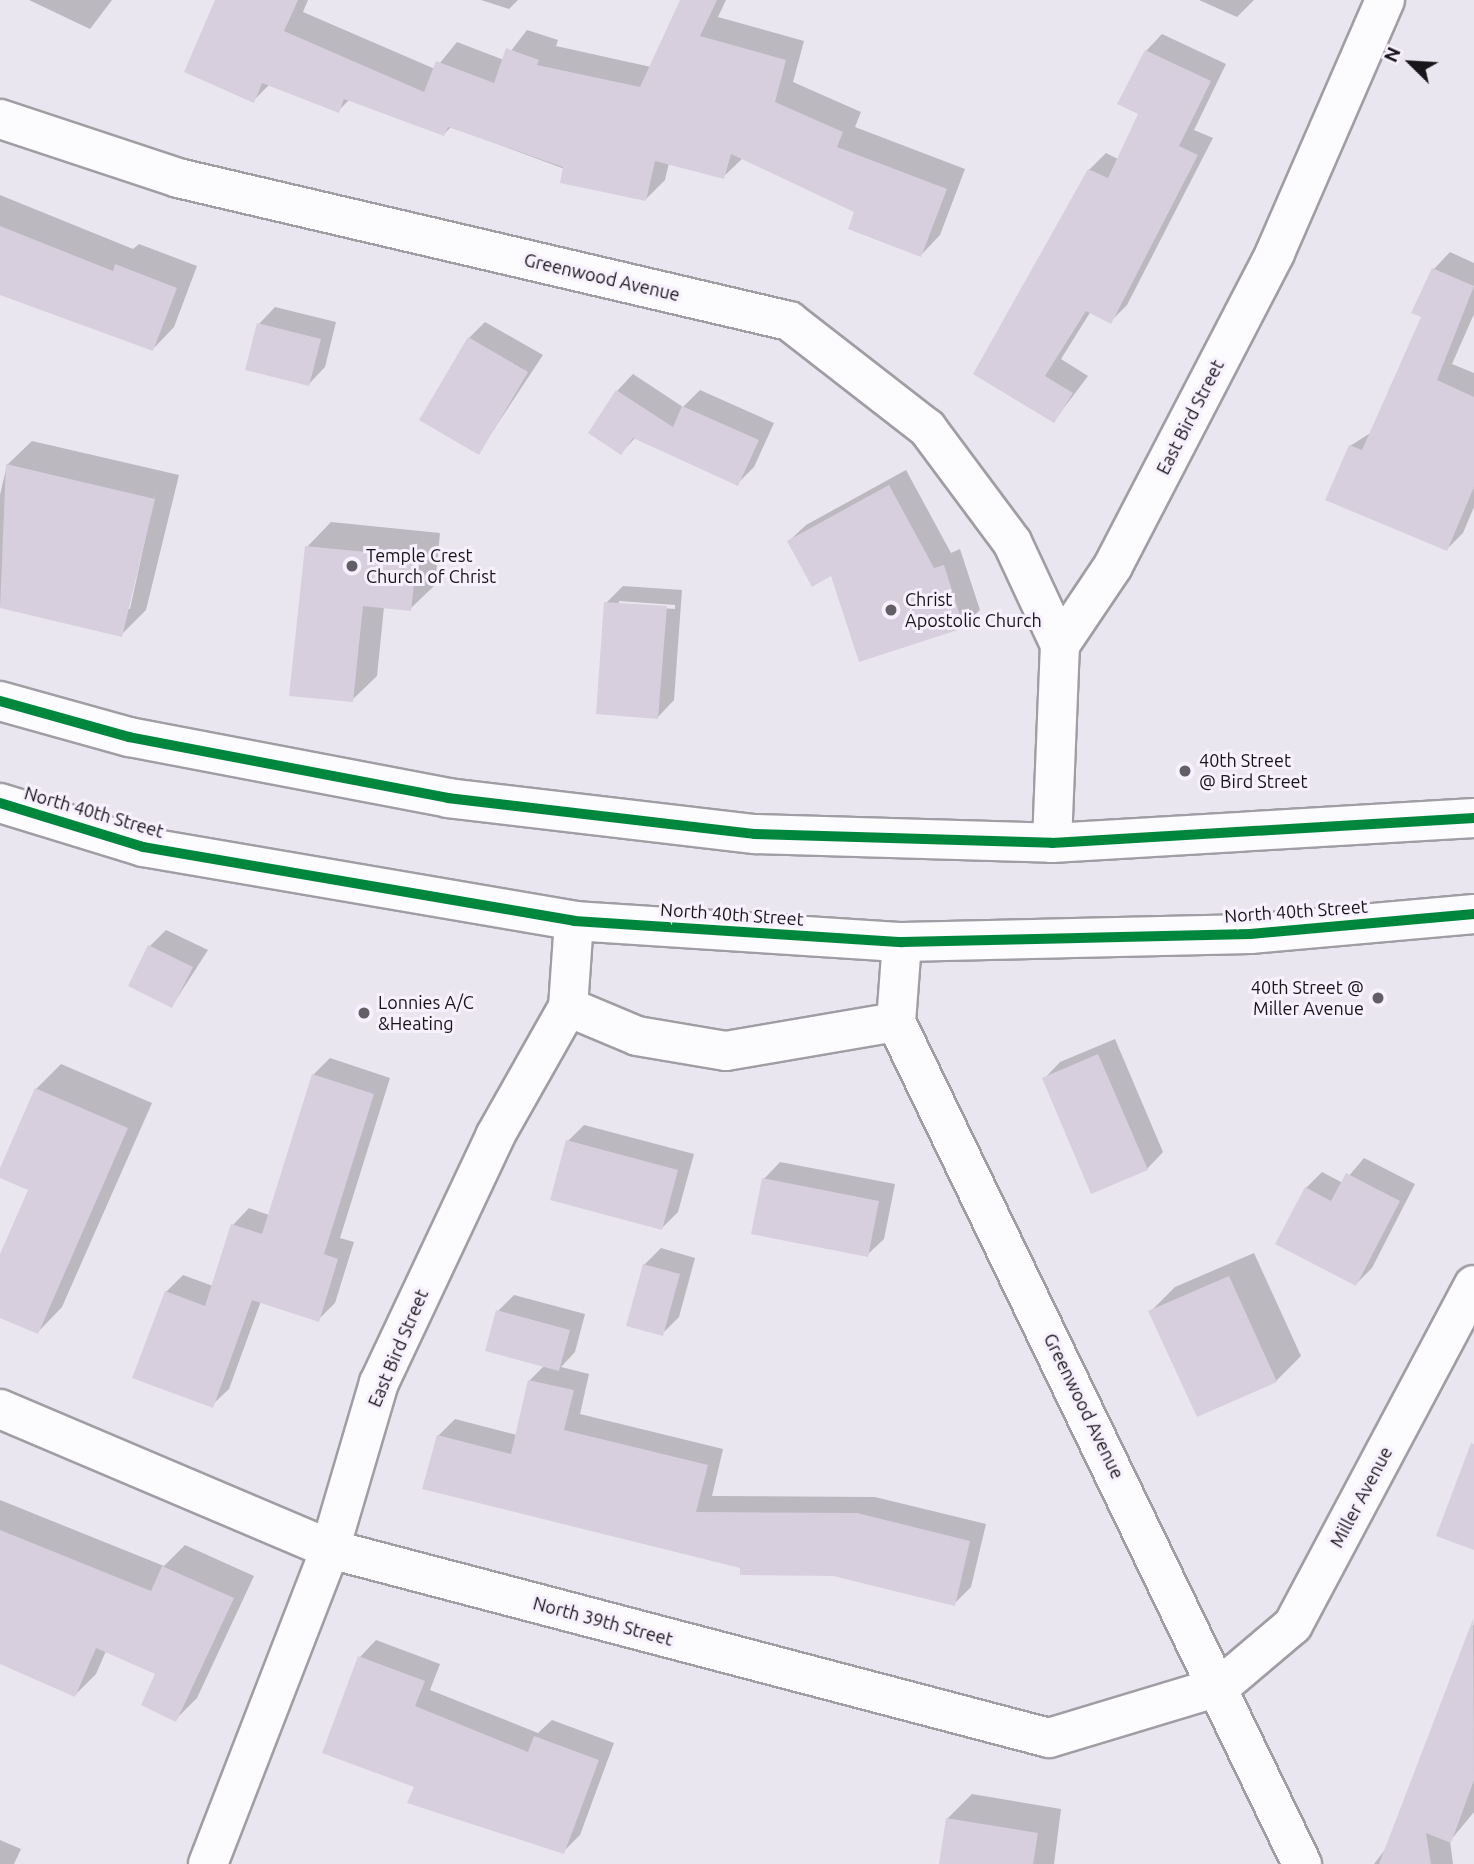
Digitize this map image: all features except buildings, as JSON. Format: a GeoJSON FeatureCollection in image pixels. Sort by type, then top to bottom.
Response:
{"type":"FeatureCollection","features":[{"type":"Feature","properties":{"kind":"street","name":"East Bird Street"},"geometry":{"type":"LineString","coordinates":[[1060,645],[1113,566],[1275,253],[1385,0]]}},
{"type":"Feature","properties":{"kind":"street","name":"Greenwood Avenue"},"geometry":{"type":"LineString","coordinates":[[0,119],[178,178],[789,320],[927,428],[1012,542],[1060,645]]}},
{"type":"Feature","properties":{"kind":"street"},"geometry":{"type":"LineString","coordinates":[[1052,843],[1060,645]]}},
{"type":"Feature","properties":{"kind":"street"},"geometry":{"type":"LineString","coordinates":[[0,701],[129,737],[448,798],[769,835],[1052,843],[1474,818]]}},
{"type":"Feature","properties":{"kind":"street","name":"North 40th Street"},"geometry":{"type":"LineString","coordinates":[[0,803],[143,847],[574,921],[902,942],[1250,934],[1474,914]]}},
{"type":"Feature","properties":{"kind":"street","name":"East Bird Street"},"geometry":{"type":"LineString","coordinates":[[208,1864],[330,1549],[379,1383],[495,1136],[568,1007],[574,921]]}},
{"type":"Feature","properties":{"kind":"street"},"geometry":{"type":"LineString","coordinates":[[568,1007],[637,1036],[726,1051],[896,1022],[902,942]]}},
{"type":"Feature","properties":{"kind":"street","name":"Greenwood Avenue"},"geometry":{"type":"LineString","coordinates":[[896,1022],[1221,1686],[1302,1864]]}},
{"type":"Feature","properties":{"kind":"street","name":"Miller Avenue"},"geometry":{"type":"LineString","coordinates":[[1221,1686],[1293,1625],[1474,1285]]}},
{"type":"Feature","properties":{"kind":"street","name":"North 39th Street"},"geometry":{"type":"LineString","coordinates":[[0,1409],[330,1549],[1049,1738],[1221,1686]]}},
{"type":"Feature","properties":{"kind":"cycle path"},"geometry":{"type":"LineString","coordinates":[[0,701],[129,737],[448,798],[755,834],[1052,843],[1474,818]]}},
{"type":"Feature","properties":{"kind":"cycle path"},"geometry":{"type":"LineString","coordinates":[[0,803],[143,847],[574,921],[902,942],[1250,934],[1474,914]]}},
{"type":"Feature","properties":{"kind":"place","name":"Temple Crest Church of Christ"},"geometry":{"type":"Point","coordinates":[352,566]}},
{"type":"Feature","properties":{"kind":"place","name":"Christ Apostolic Church"},"geometry":{"type":"Point","coordinates":[891,610]}},
{"type":"Feature","properties":{"kind":"place","name":"40th Street @ Bird Street"},"geometry":{"type":"Point","coordinates":[1185,771]}},
{"type":"Feature","properties":{"kind":"place","name":"40th Street @ Miller Avenue"},"geometry":{"type":"Point","coordinates":[1378,998]}},
{"type":"Feature","properties":{"kind":"place","name":"Lonnies A/C &Heating"},"geometry":{"type":"Point","coordinates":[364,1013]}}]}
